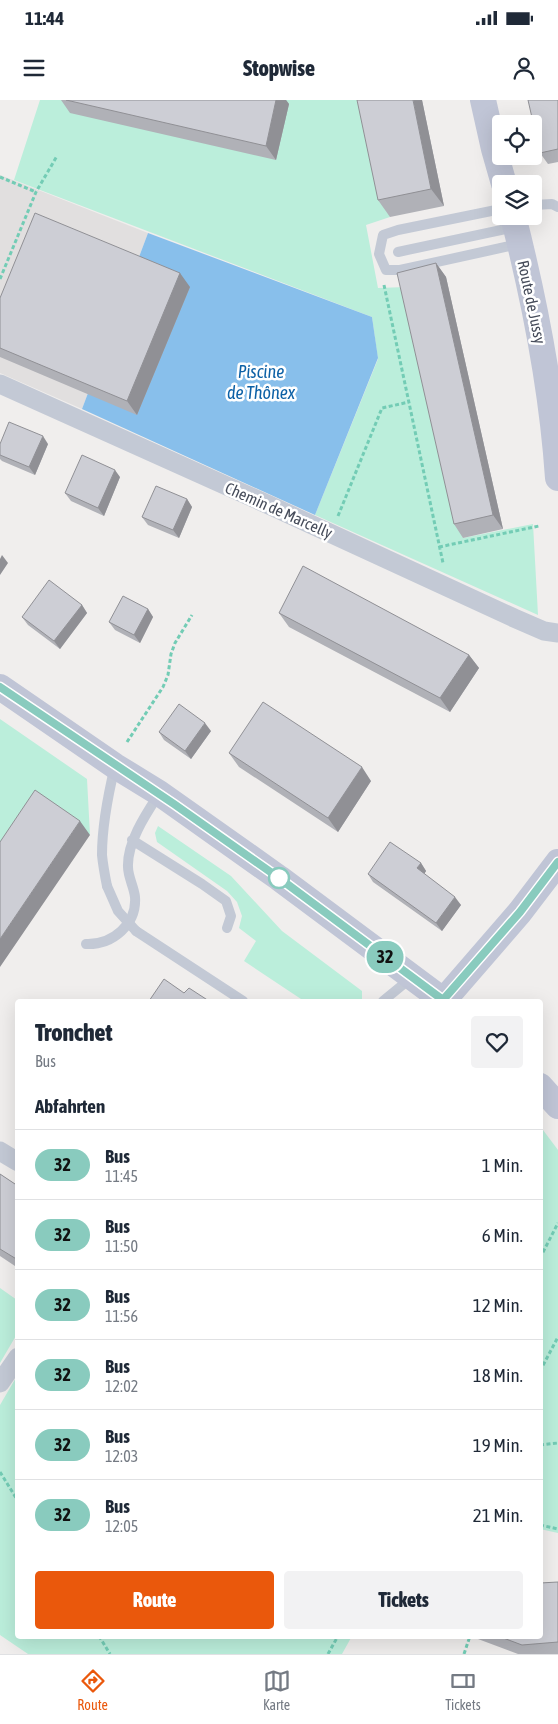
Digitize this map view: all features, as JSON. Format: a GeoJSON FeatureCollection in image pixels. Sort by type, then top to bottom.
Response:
{"type":"FeatureCollection","features":[{"type":"Feature","properties":{"kind":"main road"},"geometry":{"type":"LineString","coordinates":[[483,100],[502,175]]}},
{"type":"Feature","properties":{"kind":"main road","name":"Route de Jussy"},"geometry":{"type":"LineString","coordinates":[[512,225],[533,299],[553,417],[558,478]]}},
{"type":"Feature","properties":{"kind":"main road"},"geometry":{"type":"LineString","coordinates":[[0,687],[115,766],[159,793],[279,878],[440,999]]}},
{"type":"Feature","properties":{"kind":"main road"},"geometry":{"type":"LineString","coordinates":[[445,999],[520,912],[558,862]]}},
{"type":"Feature","properties":{"kind":"main road"},"geometry":{"type":"LineString","coordinates":[[543,1089],[558,1106]]}},
{"type":"Feature","properties":{"kind":"street","name":"Chemin de Marcelly"},"geometry":{"type":"LineString","coordinates":[[0,384],[331,533],[547,635]]}},
{"type":"Feature","properties":{"kind":"street"},"geometry":{"type":"LineString","coordinates":[[0,1151],[15,1160]]}},
{"type":"Feature","properties":{"kind":"street"},"geometry":{"type":"LineString","coordinates":[[0,1383],[15,1361]]}},
{"type":"Feature","properties":{"kind":"lane"},"geometry":{"type":"LineString","coordinates":[[542,205],[552,204],[558,208]]}},
{"type":"Feature","properties":{"kind":"lane"},"geometry":{"type":"LineString","coordinates":[[493,225],[398,230],[383,235],[379,254],[386,270],[400,270],[510,225]]}},
{"type":"Feature","properties":{"kind":"lane"},"geometry":{"type":"LineString","coordinates":[[398,252],[508,225]]}},
{"type":"Feature","properties":{"kind":"lane"},"geometry":{"type":"LineString","coordinates":[[115,766],[103,836],[102,856],[107,886],[118,911],[136,931],[240,999]]}},
{"type":"Feature","properties":{"kind":"lane"},"geometry":{"type":"LineString","coordinates":[[86,944],[96,944],[112,938],[126,926],[135,912],[135,896],[128,867],[132,840],[159,793]]}},
{"type":"Feature","properties":{"kind":"lane"},"geometry":{"type":"LineString","coordinates":[[132,840],[202,884],[226,902],[231,916],[227,928]]}},
{"type":"Feature","properties":{"kind":"lane"},"geometry":{"type":"LineString","coordinates":[[385,999],[411,977]]}},
{"type":"Feature","properties":{"kind":"path"},"geometry":{"type":"LineString","coordinates":[[0,279],[36,192],[57,156]]}},
{"type":"Feature","properties":{"kind":"path"},"geometry":{"type":"LineString","coordinates":[[0,177],[36,192]]}},
{"type":"Feature","properties":{"kind":"path"},"geometry":{"type":"LineString","coordinates":[[386,270],[383,281],[448,587]]}},
{"type":"Feature","properties":{"kind":"path"},"geometry":{"type":"LineString","coordinates":[[331,533],[382,408],[409,402]]}},
{"type":"Feature","properties":{"kind":"path"},"geometry":{"type":"LineString","coordinates":[[439,547],[539,526]]}},
{"type":"Feature","properties":{"kind":"path"},"geometry":{"type":"LineString","coordinates":[[127,742],[163,687],[168,675],[171,654],[175,643],[192,615]]}},
{"type":"Feature","properties":{"kind":"path"},"geometry":{"type":"LineString","coordinates":[[543,1252],[558,1223]]}},
{"type":"Feature","properties":{"kind":"path"},"geometry":{"type":"LineString","coordinates":[[543,1365],[558,1337]]}},
{"type":"Feature","properties":{"kind":"path"},"geometry":{"type":"LineString","coordinates":[[543,1445],[558,1443]]}},
{"type":"Feature","properties":{"kind":"path"},"geometry":{"type":"LineString","coordinates":[[0,1472],[15,1497]]}},
{"type":"Feature","properties":{"kind":"path"},"geometry":{"type":"LineString","coordinates":[[543,1526],[558,1529]]}},
{"type":"Feature","properties":{"kind":"path"},"geometry":{"type":"LineString","coordinates":[[101,1639],[110,1654]]}},
{"type":"Feature","properties":{"kind":"path"},"geometry":{"type":"LineString","coordinates":[[328,1654],[336,1639]]}},
{"type":"Feature","properties":{"kind":"path"},"geometry":{"type":"LineString","coordinates":[[464,1654],[469,1639]]}},
{"type":"Feature","properties":{"kind":"shaded area"},"geometry":{"type":"Polygon","coordinates":[[[0,175],[148,233],[82,409],[0,373],[0,175]]]}},
{"type":"Feature","properties":{"kind":"green space"},"geometry":{"type":"Polygon","coordinates":[[[40,100],[366,100],[390,217],[366,225],[378,288],[406,287],[463,538],[533,524],[538,615],[315,515],[378,359],[372,317],[14,180],[40,100]]]}},
{"type":"Feature","properties":{"kind":"green space"},"geometry":{"type":"Polygon","coordinates":[[[0,719],[87,779],[90,835],[45,804],[0,870],[0,719]]]}},
{"type":"Feature","properties":{"kind":"green space"},"geometry":{"type":"Polygon","coordinates":[[[158,826],[231,876],[282,931],[362,991],[362,999],[301,999],[244,961],[256,941],[239,928],[242,916],[237,902],[227,891],[157,842],[155,833],[158,826]]]}},
{"type":"Feature","properties":{"kind":"green space"},"geometry":{"type":"Polygon","coordinates":[[[543,1130],[558,1150],[558,1533],[543,1530],[543,1130]]]}},
{"type":"Feature","properties":{"kind":"green space"},"geometry":{"type":"Polygon","coordinates":[[[0,1288],[15,1299],[15,1337],[0,1363],[0,1288]]]}},
{"type":"Feature","properties":{"kind":"green space"},"geometry":{"type":"Polygon","coordinates":[[[15,1379],[15,1639],[350,1639],[342,1654],[28,1654],[0,1635],[0,1405],[15,1379]]]}},
{"type":"Feature","properties":{"kind":"water","name":"Piscine de Thônex"},"geometry":{"type":"Polygon","coordinates":[[[148,233],[372,317],[378,358],[315,515],[82,409],[148,233]]]}},
{"type":"Feature","properties":{"kind":"building"},"geometry":{"type":"Polygon","coordinates":[[[66,100],[276,100],[266,146],[66,100]]]}},
{"type":"Feature","properties":{"kind":"building"},"geometry":{"type":"Polygon","coordinates":[[[357,100],[413,100],[431,189],[378,200],[357,100]]]}},
{"type":"Feature","properties":{"kind":"building"},"geometry":{"type":"Polygon","coordinates":[[[528,100],[558,100],[558,149],[542,153],[542,115],[531,115],[528,100]]]}},
{"type":"Feature","properties":{"kind":"building"},"geometry":{"type":"Polygon","coordinates":[[[35,213],[180,273],[127,401],[0,348],[0,298],[35,213]]]}},
{"type":"Feature","properties":{"kind":"building"},"geometry":{"type":"Polygon","coordinates":[[[436,263],[493,515],[454,524],[397,273],[436,263]]]}},
{"type":"Feature","properties":{"kind":"building"},"geometry":{"type":"Polygon","coordinates":[[[9,422],[43,436],[29,467],[0,455],[0,444],[9,422]]]}},
{"type":"Feature","properties":{"kind":"building"},"geometry":{"type":"Polygon","coordinates":[[[82,455],[115,470],[98,508],[65,493],[82,455]]]}},
{"type":"Feature","properties":{"kind":"building"},"geometry":{"type":"Polygon","coordinates":[[[156,486],[187,499],[173,530],[142,517],[156,486]]]}},
{"type":"Feature","properties":{"kind":"building"},"geometry":{"type":"Polygon","coordinates":[[[303,566],[469,655],[440,698],[279,613],[303,566]]]}},
{"type":"Feature","properties":{"kind":"building"},"geometry":{"type":"Polygon","coordinates":[[[49,580],[82,605],[54,641],[22,617],[49,580]]]}},
{"type":"Feature","properties":{"kind":"building"},"geometry":{"type":"Polygon","coordinates":[[[123,596],[148,609],[134,635],[109,622],[123,596]]]}},
{"type":"Feature","properties":{"kind":"building"},"geometry":{"type":"Polygon","coordinates":[[[263,702],[362,767],[328,818],[229,753],[263,702]]]}},
{"type":"Feature","properties":{"kind":"building"},"geometry":{"type":"Polygon","coordinates":[[[179,704],[205,723],[185,751],[159,732],[179,704]]]}},
{"type":"Feature","properties":{"kind":"building"},"geometry":{"type":"Polygon","coordinates":[[[35,790],[80,821],[0,939],[0,842],[35,790]]]}},
{"type":"Feature","properties":{"kind":"building"},"geometry":{"type":"Polygon","coordinates":[[[390,842],[421,863],[417,868],[455,897],[436,923],[368,874],[390,842]]]}},
{"type":"Feature","properties":{"kind":"building"},"geometry":{"type":"Polygon","coordinates":[[[164,979],[184,993],[189,988],[206,999],[150,999],[164,979]]]}},
{"type":"Feature","properties":{"kind":"building"},"geometry":{"type":"Polygon","coordinates":[[[0,1174],[15,1184],[15,1258],[0,1249],[0,1174]]]}},
{"type":"Feature","properties":{"kind":"building"},"geometry":{"type":"Polygon","coordinates":[[[558,1582],[558,1642],[522,1645],[506,1639],[543,1639],[543,1583],[558,1582]]]}},
{"type":"Feature","properties":{"kind":"bus line","name":"32"},"geometry":{"type":"LineString","coordinates":[[0,687],[115,766],[159,793],[279,878],[442,999]]}},
{"type":"Feature","properties":{"kind":"bus line","name":"32"},"geometry":{"type":"LineString","coordinates":[[444,999],[492,941],[520,912],[558,862]]}}]}
